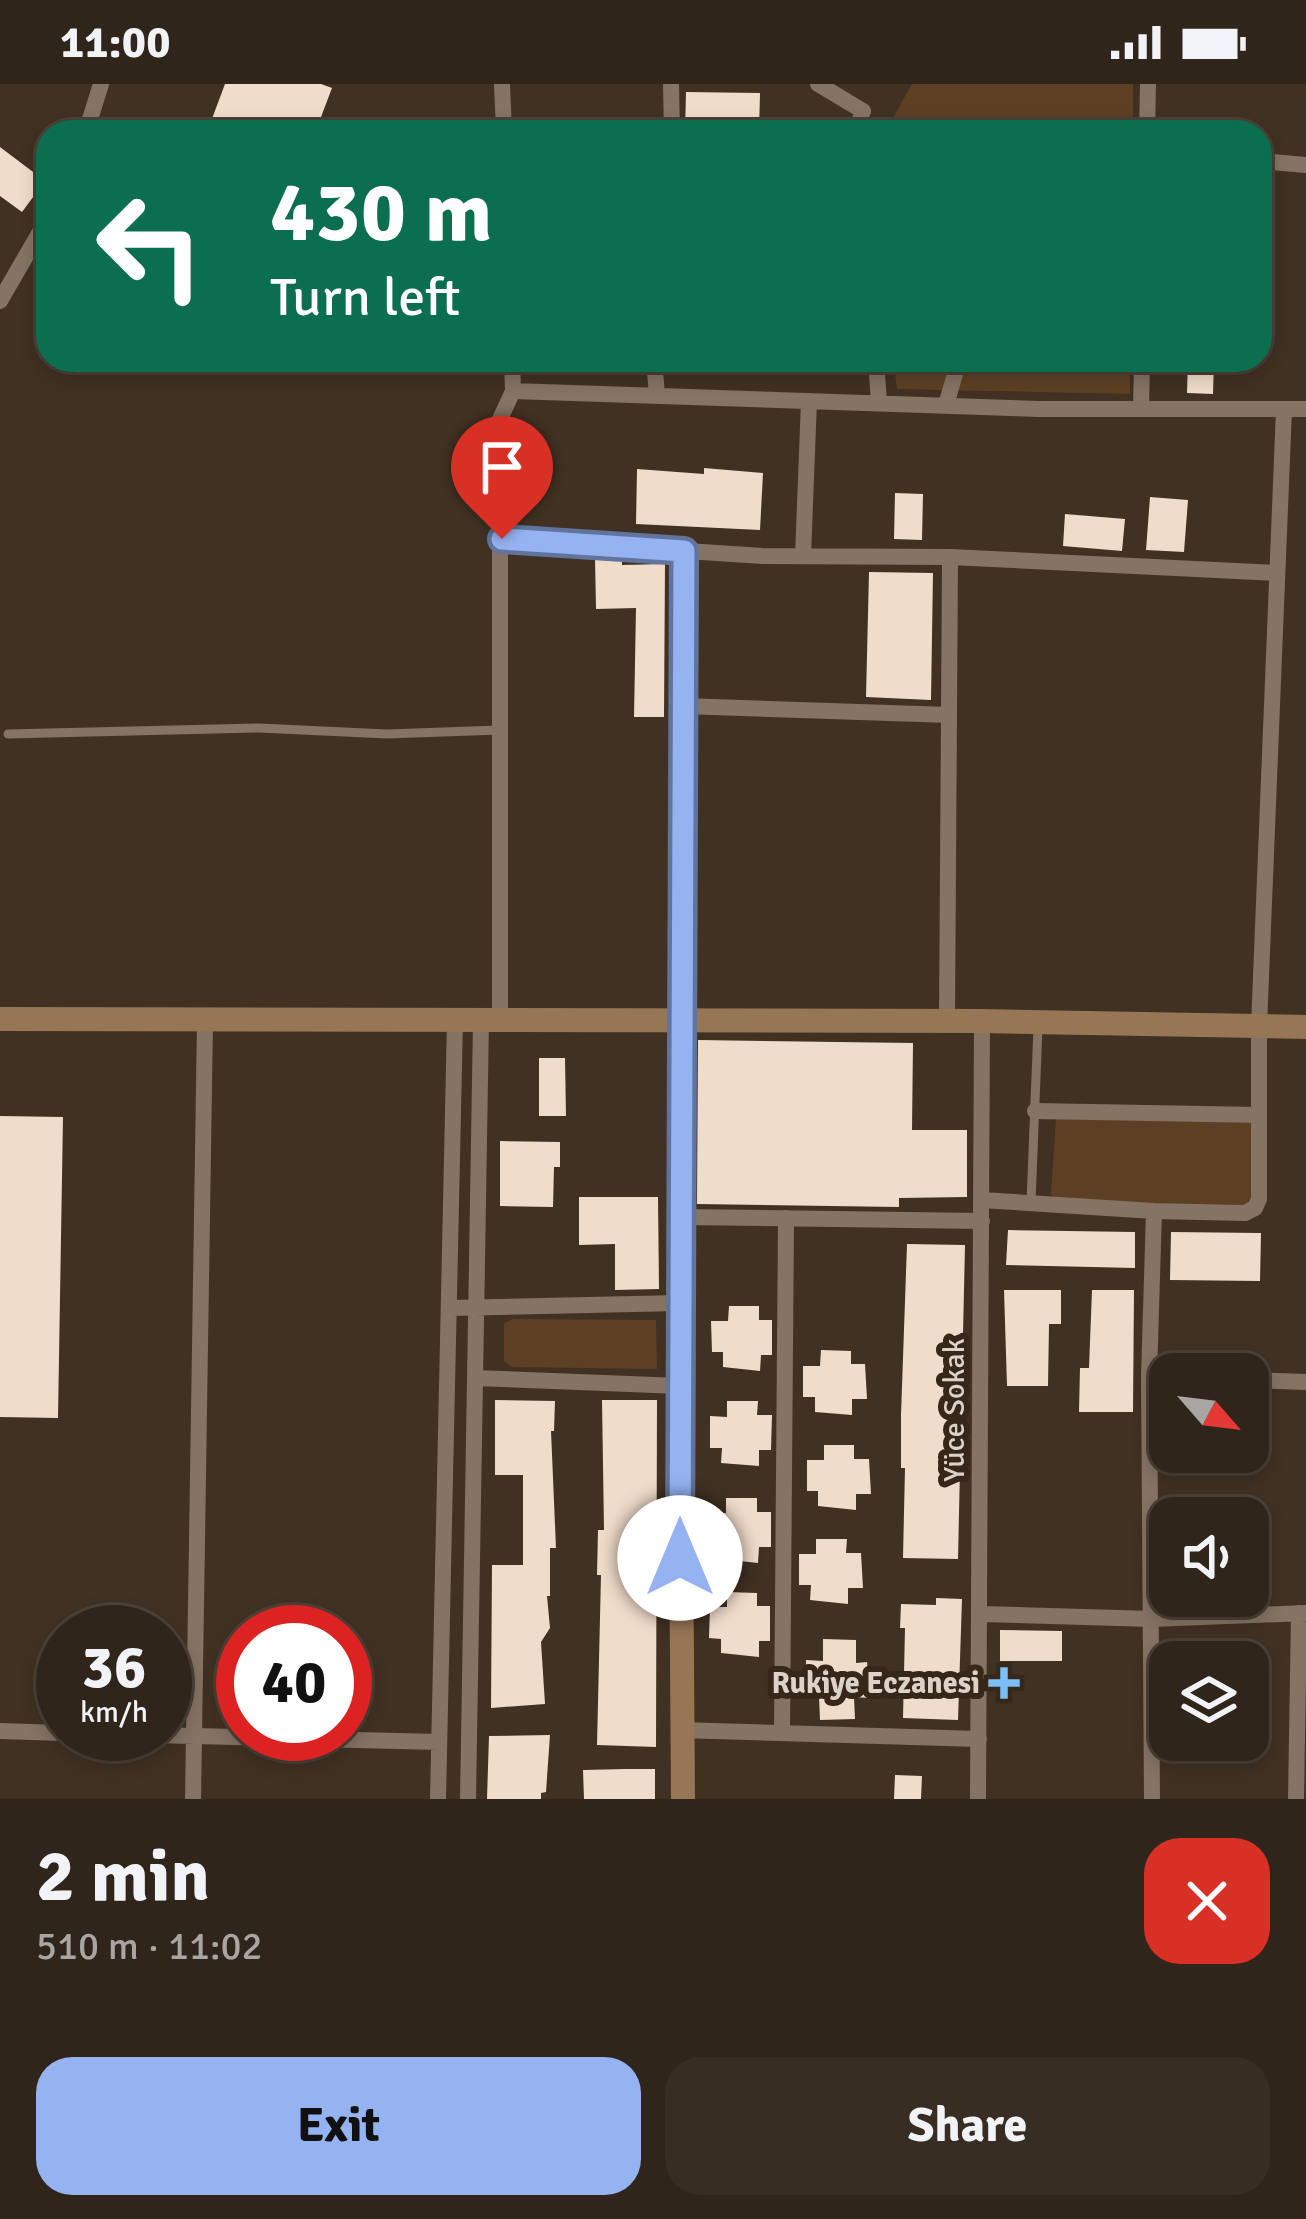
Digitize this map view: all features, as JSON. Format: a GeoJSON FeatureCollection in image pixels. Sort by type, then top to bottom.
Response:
{"type":"FeatureCollection","features":[{"type":"Feature","properties":{"kind":"street"},"geometry":{"type":"LineString","coordinates":[[90,120],[101,84]]}},
{"type":"Feature","properties":{"kind":"street"},"geometry":{"type":"LineString","coordinates":[[502,84],[504,120]]}},
{"type":"Feature","properties":{"kind":"street"},"geometry":{"type":"LineString","coordinates":[[671,84],[672,120]]}},
{"type":"Feature","properties":{"kind":"street"},"geometry":{"type":"LineString","coordinates":[[818,84],[863,111],[860,120]]}},
{"type":"Feature","properties":{"kind":"street"},"geometry":{"type":"LineString","coordinates":[[1147,120],[1148,84]]}},
{"type":"Feature","properties":{"kind":"street"},"geometry":{"type":"LineString","coordinates":[[1272,162],[1306,165]]}},
{"type":"Feature","properties":{"kind":"street"},"geometry":{"type":"LineString","coordinates":[[0,301],[36,239]]}},
{"type":"Feature","properties":{"kind":"street"},"geometry":{"type":"LineString","coordinates":[[468,1799],[476,1307],[501,730],[500,419],[513,391],[512,372]]}},
{"type":"Feature","properties":{"kind":"street"},"geometry":{"type":"LineString","coordinates":[[655,372],[657,395]]}},
{"type":"Feature","properties":{"kind":"street"},"geometry":{"type":"LineString","coordinates":[[877,372],[879,403]]}},
{"type":"Feature","properties":{"kind":"street"},"geometry":{"type":"LineString","coordinates":[[946,406],[956,372]]}},
{"type":"Feature","properties":{"kind":"street"},"geometry":{"type":"LineString","coordinates":[[1142,372],[1142,409]]}},
{"type":"Feature","properties":{"kind":"street"},"geometry":{"type":"LineString","coordinates":[[513,391],[946,406],[1306,410]]}},
{"type":"Feature","properties":{"kind":"street"},"geometry":{"type":"LineString","coordinates":[[803,556],[809,401]]}},
{"type":"Feature","properties":{"kind":"street"},"geometry":{"type":"LineString","coordinates":[[982,1200],[1245,1213],[1255,1208],[1259,1198],[1259,1026],[1284,410]]}},
{"type":"Feature","properties":{"kind":"street"},"geometry":{"type":"LineString","coordinates":[[502,539],[684,551],[950,557],[1277,574]]}},
{"type":"Feature","properties":{"kind":"street"},"geometry":{"type":"LineString","coordinates":[[683,1799],[684,551]]}},
{"type":"Feature","properties":{"kind":"street"},"geometry":{"type":"LineString","coordinates":[[947,1021],[950,557]]}},
{"type":"Feature","properties":{"kind":"street"},"geometry":{"type":"LineString","coordinates":[[683,706],[949,716]]}},
{"type":"Feature","properties":{"kind":"street"},"geometry":{"type":"LineString","coordinates":[[0,1019],[982,1021],[1306,1027]]}},
{"type":"Feature","properties":{"kind":"street"},"geometry":{"type":"LineString","coordinates":[[439,1799],[455,1020]]}},
{"type":"Feature","properties":{"kind":"street","name":"Yüce Sokak"},"geometry":{"type":"LineString","coordinates":[[978,1799],[982,1021]]}},
{"type":"Feature","properties":{"kind":"street"},"geometry":{"type":"LineString","coordinates":[[193,1799],[205,1022]]}},
{"type":"Feature","properties":{"kind":"street"},"geometry":{"type":"LineString","coordinates":[[1035,1111],[1259,1115]]}},
{"type":"Feature","properties":{"kind":"street"},"geometry":{"type":"LineString","coordinates":[[1150,1353],[1154,1211]]}},
{"type":"Feature","properties":{"kind":"street"},"geometry":{"type":"LineString","coordinates":[[680,1217],[982,1221]]}},
{"type":"Feature","properties":{"kind":"street"},"geometry":{"type":"LineString","coordinates":[[782,1733],[786,1219]]}},
{"type":"Feature","properties":{"kind":"street"},"geometry":{"type":"LineString","coordinates":[[450,1307],[680,1303]]}},
{"type":"Feature","properties":{"kind":"street"},"geometry":{"type":"LineString","coordinates":[[475,1378],[680,1386]]}},
{"type":"Feature","properties":{"kind":"street"},"geometry":{"type":"LineString","coordinates":[[1269,1381],[1306,1382]]}},
{"type":"Feature","properties":{"kind":"street"},"geometry":{"type":"LineString","coordinates":[[1150,1473],[1152,1799]]}},
{"type":"Feature","properties":{"kind":"street"},"geometry":{"type":"LineString","coordinates":[[981,1614],[1152,1618],[1303,1613],[1296,1799]]}},
{"type":"Feature","properties":{"kind":"street"},"geometry":{"type":"LineString","coordinates":[[680,1730],[979,1739]]}},
{"type":"Feature","properties":{"kind":"street"},"geometry":{"type":"LineString","coordinates":[[0,1731],[36,1732]]}},
{"type":"Feature","properties":{"kind":"street"},"geometry":{"type":"LineString","coordinates":[[194,1736],[439,1742]]}},
{"type":"Feature","properties":{"kind":"lane"},"geometry":{"type":"LineString","coordinates":[[8,734],[259,728],[387,734],[501,730]]}},
{"type":"Feature","properties":{"kind":"lane"},"geometry":{"type":"LineString","coordinates":[[1031,1203],[1038,1022]]}},
{"type":"Feature","properties":{"kind":"shaded area"},"geometry":{"type":"Polygon","coordinates":[[[912,84],[1133,84],[1133,120],[892,120],[912,84]]]}},
{"type":"Feature","properties":{"kind":"shaded area"},"geometry":{"type":"Polygon","coordinates":[[[895,372],[1130,372],[1130,394],[897,389],[895,372]]]}},
{"type":"Feature","properties":{"kind":"shaded area"},"geometry":{"type":"Polygon","coordinates":[[[1056,1119],[1251,1123],[1253,1199],[1250,1205],[1055,1201],[1051,1193],[1056,1119]]]}},
{"type":"Feature","properties":{"kind":"shaded area"},"geometry":{"type":"Polygon","coordinates":[[[513,1319],[656,1320],[657,1369],[512,1367],[504,1361],[504,1323],[513,1319]]]}},
{"type":"Feature","properties":{"kind":"building"},"geometry":{"type":"Polygon","coordinates":[[[225,84],[332,88],[321,117],[328,120],[212,120],[225,84]]]}},
{"type":"Feature","properties":{"kind":"building"},"geometry":{"type":"Polygon","coordinates":[[[686,92],[760,93],[759,120],[685,120],[686,92]]]}},
{"type":"Feature","properties":{"kind":"building"},"geometry":{"type":"Polygon","coordinates":[[[0,147],[36,174],[36,193],[22,212],[0,196],[0,147]]]}},
{"type":"Feature","properties":{"kind":"building"},"geometry":{"type":"Polygon","coordinates":[[[1188,372],[1214,372],[1213,394],[1187,393],[1188,372]]]}},
{"type":"Feature","properties":{"kind":"building"},"geometry":{"type":"Polygon","coordinates":[[[704,468],[763,473],[760,530],[636,524],[637,469],[704,474],[704,468]]]}},
{"type":"Feature","properties":{"kind":"building"},"geometry":{"type":"Polygon","coordinates":[[[895,493],[923,494],[922,540],[894,539],[895,493]]]}},
{"type":"Feature","properties":{"kind":"building"},"geometry":{"type":"Polygon","coordinates":[[[1150,497],[1188,500],[1184,552],[1146,550],[1150,497]]]}},
{"type":"Feature","properties":{"kind":"building"},"geometry":{"type":"Polygon","coordinates":[[[1065,514],[1125,519],[1122,551],[1063,546],[1065,514]]]}},
{"type":"Feature","properties":{"kind":"building"},"geometry":{"type":"Polygon","coordinates":[[[595,558],[622,560],[622,565],[665,564],[664,717],[634,717],[636,608],[596,609],[595,558]]]}},
{"type":"Feature","properties":{"kind":"building"},"geometry":{"type":"Polygon","coordinates":[[[869,572],[933,573],[931,700],[866,697],[869,572]]]}},
{"type":"Feature","properties":{"kind":"building"},"geometry":{"type":"Polygon","coordinates":[[[698,1040],[913,1043],[912,1130],[967,1130],[967,1197],[899,1198],[899,1207],[697,1204],[698,1040]]]}},
{"type":"Feature","properties":{"kind":"building"},"geometry":{"type":"Polygon","coordinates":[[[539,1058],[565,1058],[566,1116],[539,1116],[539,1058]]]}},
{"type":"Feature","properties":{"kind":"building"},"geometry":{"type":"Polygon","coordinates":[[[0,1116],[63,1117],[58,1418],[0,1417],[0,1116]]]}},
{"type":"Feature","properties":{"kind":"building"},"geometry":{"type":"Polygon","coordinates":[[[500,1141],[560,1142],[553,1207],[500,1206],[500,1141]]]}},
{"type":"Feature","properties":{"kind":"building"},"geometry":{"type":"Polygon","coordinates":[[[579,1197],[658,1197],[659,1289],[615,1290],[615,1244],[579,1245],[579,1197]]]}},
{"type":"Feature","properties":{"kind":"building"},"geometry":{"type":"Polygon","coordinates":[[[1008,1230],[1135,1232],[1135,1268],[1006,1265],[1008,1230]]]}},
{"type":"Feature","properties":{"kind":"building"},"geometry":{"type":"Polygon","coordinates":[[[1171,1232],[1261,1233],[1260,1281],[1170,1280],[1171,1232]]]}},
{"type":"Feature","properties":{"kind":"building"},"geometry":{"type":"Polygon","coordinates":[[[907,1244],[965,1245],[958,1559],[903,1558],[901,1415],[907,1244]]]}},
{"type":"Feature","properties":{"kind":"building"},"geometry":{"type":"Polygon","coordinates":[[[1004,1290],[1061,1290],[1061,1324],[1049,1324],[1048,1386],[1007,1386],[1004,1290]]]}},
{"type":"Feature","properties":{"kind":"building"},"geometry":{"type":"Polygon","coordinates":[[[1092,1290],[1134,1290],[1133,1412],[1079,1412],[1080,1368],[1089,1368],[1092,1290]]]}},
{"type":"Feature","properties":{"kind":"building"},"geometry":{"type":"Polygon","coordinates":[[[729,1306],[759,1306],[759,1320],[772,1320],[772,1355],[761,1355],[760,1371],[723,1367],[723,1352],[712,1352],[711,1321],[728,1321],[729,1306]]]}},
{"type":"Feature","properties":{"kind":"building"},"geometry":{"type":"Polygon","coordinates":[[[821,1350],[851,1351],[851,1364],[865,1364],[867,1399],[852,1399],[852,1415],[815,1412],[815,1397],[803,1397],[803,1366],[820,1366],[821,1350]]]}},
{"type":"Feature","properties":{"kind":"building"},"geometry":{"type":"Polygon","coordinates":[[[495,1400],[555,1401],[551,1431],[556,1548],[550,1548],[550,1628],[541,1642],[545,1704],[491,1708],[492,1565],[523,1565],[523,1475],[495,1475],[495,1400]]]}},
{"type":"Feature","properties":{"kind":"building"},"geometry":{"type":"Polygon","coordinates":[[[602,1400],[657,1400],[656,1747],[597,1745],[598,1530],[604,1530],[602,1400]]]}},
{"type":"Feature","properties":{"kind":"building"},"geometry":{"type":"Polygon","coordinates":[[[727,1401],[758,1401],[757,1415],[772,1415],[771,1450],[759,1450],[759,1466],[721,1463],[722,1448],[710,1448],[710,1416],[727,1417],[727,1401]]]}},
{"type":"Feature","properties":{"kind":"building"},"geometry":{"type":"Polygon","coordinates":[[[824,1445],[854,1445],[854,1459],[869,1459],[871,1494],[856,1494],[856,1510],[818,1506],[818,1491],[807,1491],[807,1460],[824,1460],[824,1445]]]}},
{"type":"Feature","properties":{"kind":"building"},"geometry":{"type":"Polygon","coordinates":[[[726,1498],[757,1498],[757,1512],[771,1512],[771,1547],[759,1547],[758,1563],[721,1559],[721,1544],[708,1544],[709,1513],[726,1513],[726,1498]]]}},
{"type":"Feature","properties":{"kind":"building"},"geometry":{"type":"Polygon","coordinates":[[[816,1539],[847,1539],[846,1553],[861,1553],[863,1588],[848,1588],[848,1604],[810,1600],[811,1585],[799,1585],[799,1554],[816,1554],[816,1539]]]}},
{"type":"Feature","properties":{"kind":"building"},"geometry":{"type":"Polygon","coordinates":[[[727,1592],[757,1593],[757,1606],[770,1606],[770,1641],[759,1641],[759,1657],[721,1653],[721,1639],[709,1638],[710,1607],[727,1607],[727,1592]]]}},
{"type":"Feature","properties":{"kind":"building"},"geometry":{"type":"Polygon","coordinates":[[[936,1598],[962,1599],[958,1720],[903,1718],[901,1604],[936,1605],[936,1598]]]}},
{"type":"Feature","properties":{"kind":"building"},"geometry":{"type":"Polygon","coordinates":[[[1000,1630],[1062,1631],[1062,1661],[1000,1661],[1000,1630]]]}},
{"type":"Feature","properties":{"kind":"building"},"geometry":{"type":"Polygon","coordinates":[[[823,1639],[856,1640],[856,1663],[867,1662],[870,1698],[854,1697],[855,1719],[820,1720],[819,1696],[806,1697],[806,1660],[823,1661],[823,1639]]]}},
{"type":"Feature","properties":{"kind":"building"},"geometry":{"type":"Polygon","coordinates":[[[550,1735],[546,1792],[541,1799],[487,1799],[489,1736],[550,1735]]]}},
{"type":"Feature","properties":{"kind":"building"},"geometry":{"type":"Polygon","coordinates":[[[655,1769],[655,1799],[584,1799],[583,1770],[655,1769]]]}},
{"type":"Feature","properties":{"kind":"building"},"geometry":{"type":"Polygon","coordinates":[[[895,1775],[922,1776],[921,1799],[894,1799],[895,1775]]]}},
{"type":"Feature","properties":{"kind":"place","name":"Rukiye Eczanesi"},"geometry":{"type":"Point","coordinates":[1004,1683]}},
{"type":"Feature","properties":{"kind":"route"},"geometry":{"type":"LineString","coordinates":[[502,539],[684,551],[680,1558]]}}]}
